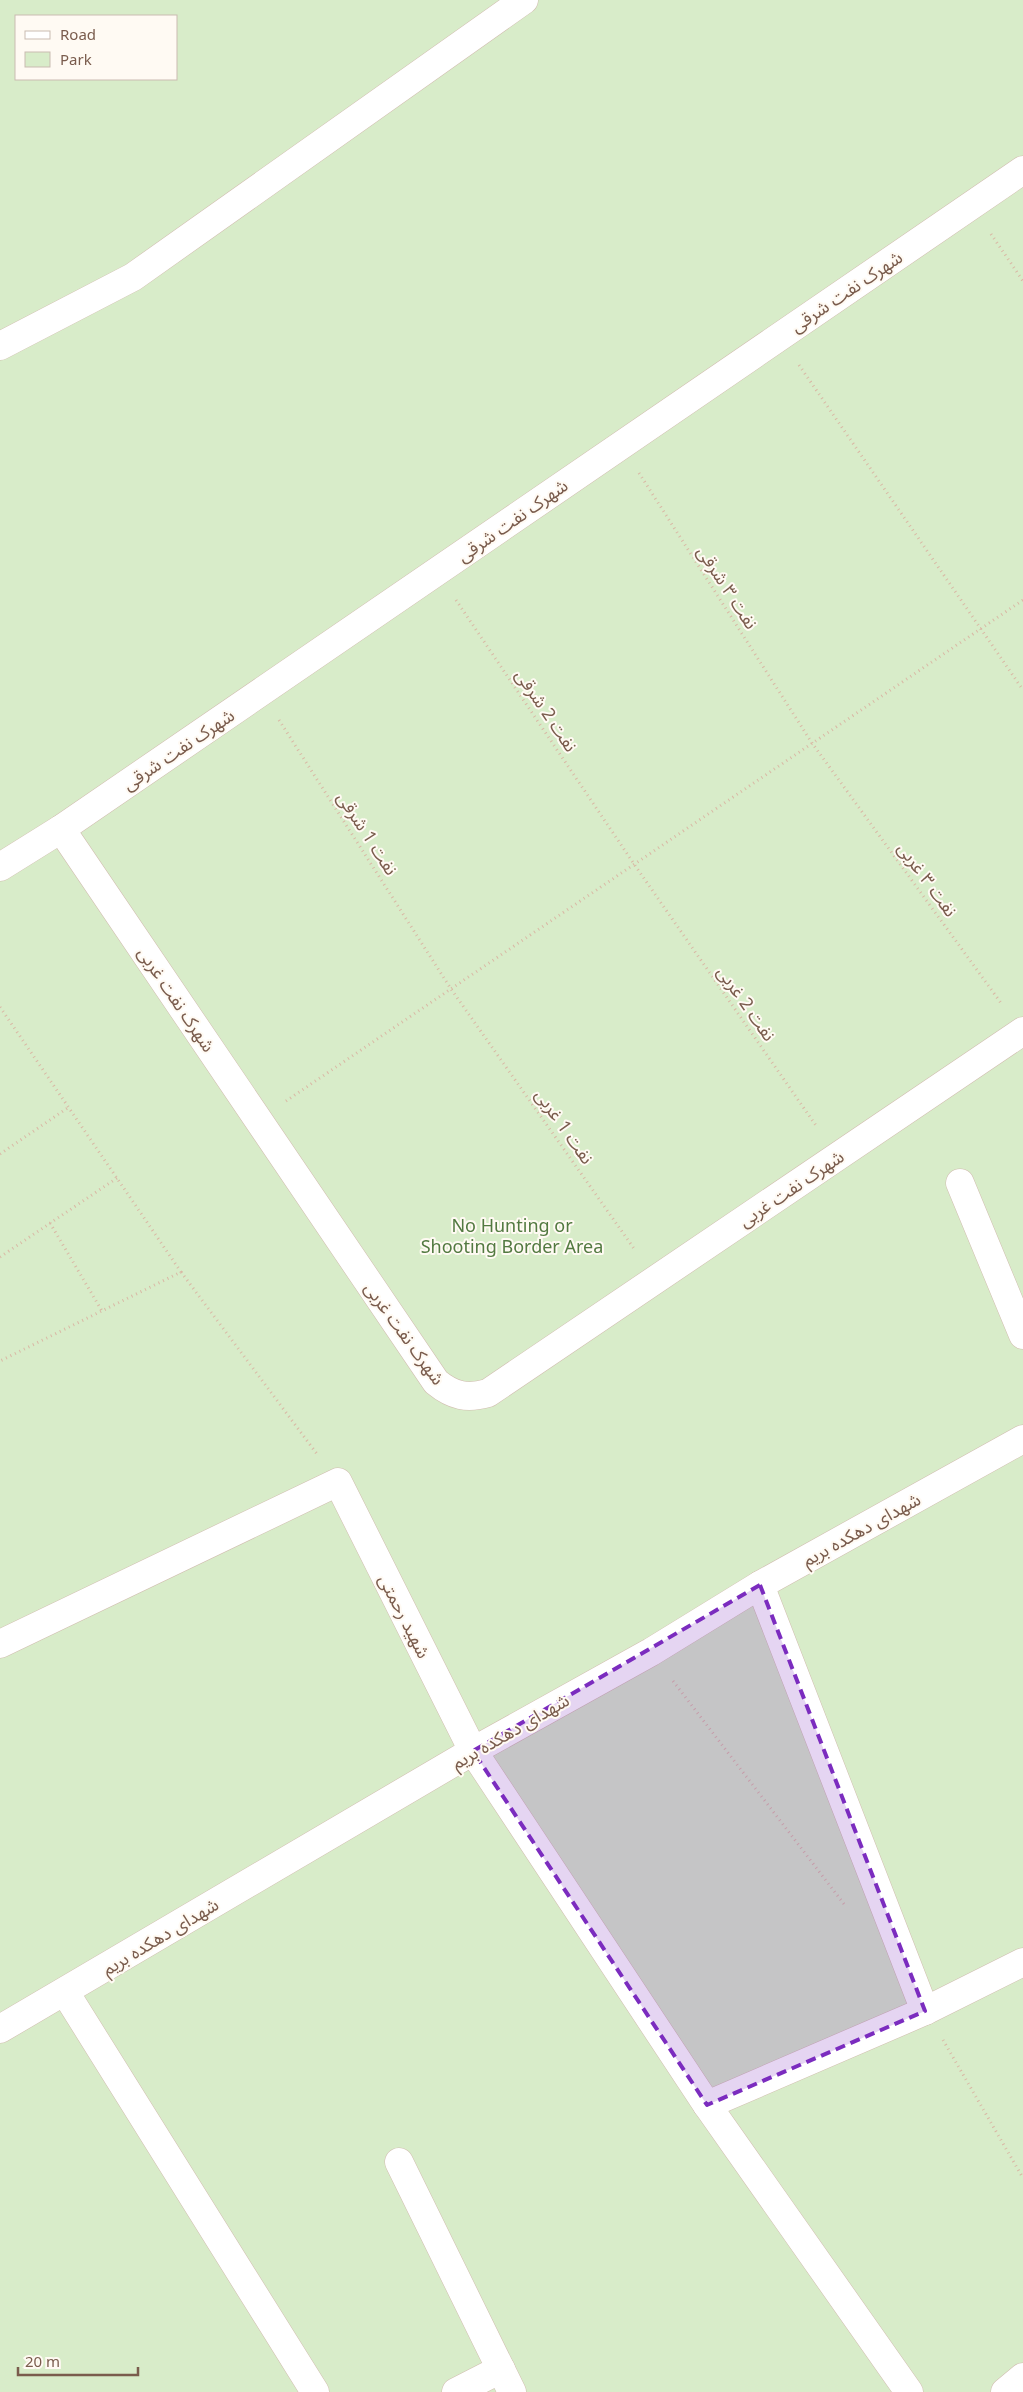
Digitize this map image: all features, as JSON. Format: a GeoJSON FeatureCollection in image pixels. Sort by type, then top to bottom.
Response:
{"type":"FeatureCollection","features":[{"type":"Feature","properties":{"kind":"street"},"geometry":{"type":"LineString","coordinates":[[0,346],[133,276],[524,0]]}},
{"type":"Feature","properties":{"kind":"street","name":"شهرک نفت شرقی"},"geometry":{"type":"LineString","coordinates":[[0,867],[61,829],[1023,170]]}},
{"type":"Feature","properties":{"kind":"street","name":"شهرک نفت غربی"},"geometry":{"type":"LineString","coordinates":[[61,829],[436,1382],[447,1391],[460,1396],[474,1397],[488,1393],[1022,1031]]}},
{"type":"Feature","properties":{"kind":"street"},"geometry":{"type":"LineString","coordinates":[[960,1183],[1023,1335]]}},
{"type":"Feature","properties":{"kind":"street","name":"شهدای دهکده بریم"},"geometry":{"type":"LineString","coordinates":[[0,2029],[473,1751],[651,1652],[760,1585],[1023,1439]]}},
{"type":"Feature","properties":{"kind":"street"},"geometry":{"type":"LineString","coordinates":[[0,1644],[338,1482]]}},
{"type":"Feature","properties":{"kind":"street","name":"شهید رحمتی"},"geometry":{"type":"LineString","coordinates":[[338,1482],[473,1751],[707,2105],[909,2392]]}},
{"type":"Feature","properties":{"kind":"street"},"geometry":{"type":"LineString","coordinates":[[760,1585],[925,2011]]}},
{"type":"Feature","properties":{"kind":"street"},"geometry":{"type":"LineString","coordinates":[[707,2105],[925,2011],[1023,1962]]}},
{"type":"Feature","properties":{"kind":"street"},"geometry":{"type":"LineString","coordinates":[[65,1992],[315,2392]]}},
{"type":"Feature","properties":{"kind":"street"},"geometry":{"type":"LineString","coordinates":[[399,2162],[507,2380],[456,2392]]}},
{"type":"Feature","properties":{"kind":"street"},"geometry":{"type":"LineString","coordinates":[[1004,2392],[1023,2377]]}},
{"type":"Feature","properties":{"kind":"path"},"geometry":{"type":"LineString","coordinates":[[972,205],[1023,281]]}},
{"type":"Feature","properties":{"kind":"path"},"geometry":{"type":"LineString","coordinates":[[780,336],[1023,690]]}},
{"type":"Feature","properties":{"kind":"path","name":"نفت ۳ شرقی"},"geometry":{"type":"LineString","coordinates":[[621,445],[812,743]]}},
{"type":"Feature","properties":{"kind":"path","name":"نفت 2 شرقی"},"geometry":{"type":"LineString","coordinates":[[437,572],[634,864]]}},
{"type":"Feature","properties":{"kind":"path"},"geometry":{"type":"LineString","coordinates":[[258,1119],[1023,600]]}},
{"type":"Feature","properties":{"kind":"path","name":"نفت 1 شرقی"},"geometry":{"type":"LineString","coordinates":[[261,692],[451,989]]}},
{"type":"Feature","properties":{"kind":"path","name":"نفت ۳ غربی"},"geometry":{"type":"LineString","coordinates":[[812,743],[1022,1031]]}},
{"type":"Feature","properties":{"kind":"path","name":"نفت 2 غربی"},"geometry":{"type":"LineString","coordinates":[[634,864],[837,1157]]}},
{"type":"Feature","properties":{"kind":"path","name":"نفت 1 غربی"},"geometry":{"type":"LineString","coordinates":[[451,989],[656,1279]]}},
{"type":"Feature","properties":{"kind":"path"},"geometry":{"type":"LineString","coordinates":[[0,1007],[181,1272],[338,1482]]}},
{"type":"Feature","properties":{"kind":"path"},"geometry":{"type":"LineString","coordinates":[[0,1154],[68,1108]]}},
{"type":"Feature","properties":{"kind":"path"},"geometry":{"type":"LineString","coordinates":[[0,1257],[117,1178]]}},
{"type":"Feature","properties":{"kind":"path"},"geometry":{"type":"LineString","coordinates":[[50,1223],[102,1311]]}},
{"type":"Feature","properties":{"kind":"path"},"geometry":{"type":"LineString","coordinates":[[0,1361],[181,1272]]}},
{"type":"Feature","properties":{"kind":"path"},"geometry":{"type":"LineString","coordinates":[[651,1652],[848,1909]]}},
{"type":"Feature","properties":{"kind":"path"},"geometry":{"type":"LineString","coordinates":[[925,2011],[1023,2178]]}},
{"type":"Feature","properties":{"kind":"highlighted area"},"geometry":{"type":"Polygon","coordinates":[[[760,1585],[925,2011],[707,2105],[473,1751],[760,1585]]]}},
{"type":"Feature","properties":{"kind":"green space","name":"No Hunting or Shooting Border Area"},"geometry":{"type":"Polygon","coordinates":[[[0,0],[1023,0],[1023,2392],[0,2392],[0,0]]]}}]}
